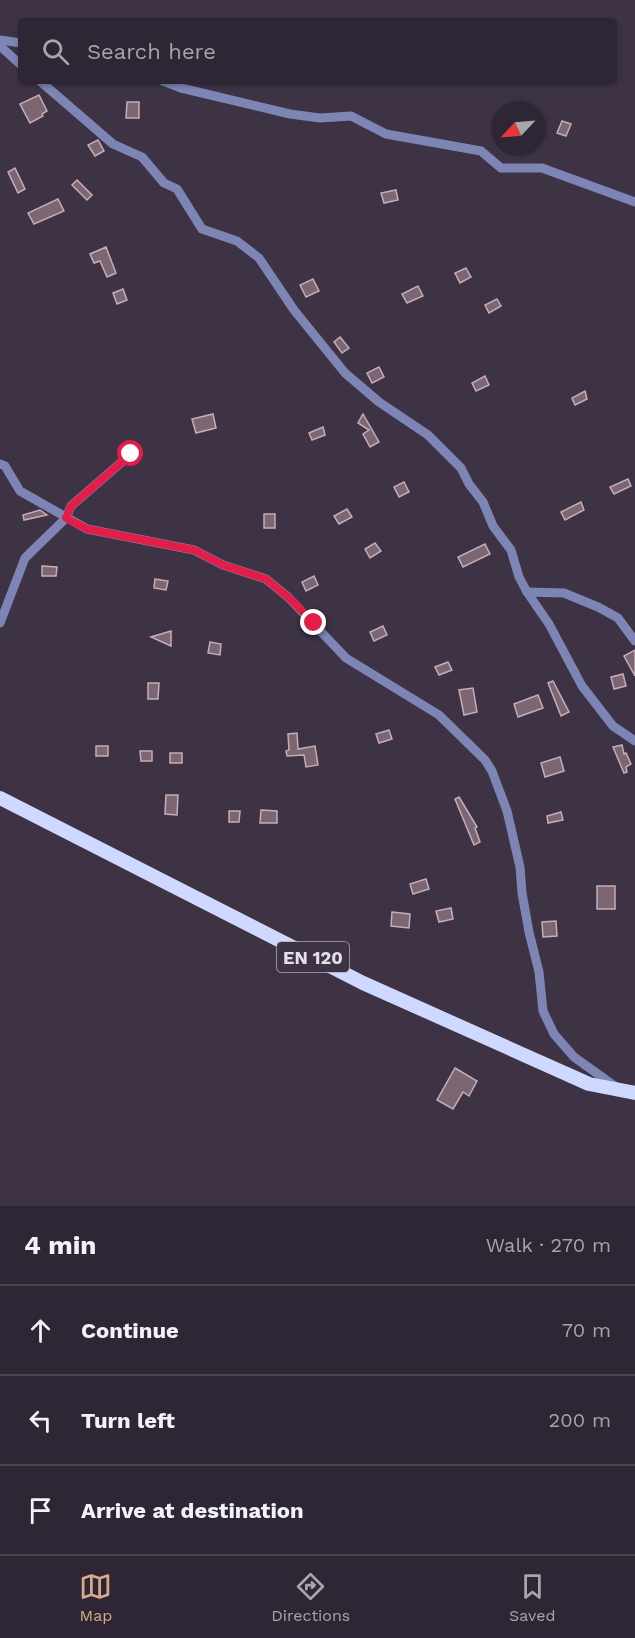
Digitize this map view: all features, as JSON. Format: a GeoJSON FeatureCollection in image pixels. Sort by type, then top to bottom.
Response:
{"type":"FeatureCollection","features":[{"type":"Feature","properties":{"kind":"main road","name":"EN 120"},"geometry":{"type":"LineString","coordinates":[[0,798],[363,983],[589,1084],[629,1093]]}},
{"type":"Feature","properties":{"kind":"street"},"geometry":{"type":"LineString","coordinates":[[0,40],[18,43]]}},
{"type":"Feature","properties":{"kind":"street"},"geometry":{"type":"LineString","coordinates":[[0,46],[18,62]]}},
{"type":"Feature","properties":{"kind":"street"},"geometry":{"type":"LineString","coordinates":[[43,84],[112,144],[142,157],[164,183],[177,189],[202,229],[237,241],[259,258],[294,310],[345,373],[379,402],[428,435],[461,468],[469,484],[483,502],[493,526],[511,550],[519,577],[549,624],[582,686],[613,726],[635,741]]}},
{"type":"Feature","properties":{"kind":"street"},"geometry":{"type":"LineString","coordinates":[[171,84],[290,114],[320,118],[351,116],[386,134],[481,151],[501,168],[542,168],[635,202]]}},
{"type":"Feature","properties":{"kind":"street"},"geometry":{"type":"LineString","coordinates":[[0,623],[25,558],[66,518],[71,506],[131,454]]}},
{"type":"Feature","properties":{"kind":"street"},"geometry":{"type":"LineString","coordinates":[[0,464],[5,466],[20,491],[87,529],[194,550],[223,565],[266,579],[288,597],[346,658],[439,715],[485,760],[492,771],[503,800],[512,833],[521,872],[529,932],[539,972],[543,1011],[548,1023],[554,1034],[574,1057],[629,1093]]}},
{"type":"Feature","properties":{"kind":"street"},"geometry":{"type":"LineString","coordinates":[[527,592],[564,593],[598,607],[618,618],[635,641]]}},
{"type":"Feature","properties":{"kind":"building"},"geometry":{"type":"Polygon","coordinates":[[[39,95],[47,111],[30,123],[20,104],[39,95]]]}},
{"type":"Feature","properties":{"kind":"building"},"geometry":{"type":"Polygon","coordinates":[[[127,102],[139,102],[139,118],[126,118],[127,102]]]}},
{"type":"Feature","properties":{"kind":"building"},"geometry":{"type":"Polygon","coordinates":[[[562,121],[571,124],[566,136],[557,133],[562,121]]]}},
{"type":"Feature","properties":{"kind":"building"},"geometry":{"type":"Polygon","coordinates":[[[98,140],[104,151],[95,156],[88,145],[98,140]]]}},
{"type":"Feature","properties":{"kind":"building"},"geometry":{"type":"Polygon","coordinates":[[[15,168],[25,189],[18,193],[8,172],[15,168]]]}},
{"type":"Feature","properties":{"kind":"building"},"geometry":{"type":"Polygon","coordinates":[[[77,180],[92,195],[87,200],[72,185],[77,180]]]}},
{"type":"Feature","properties":{"kind":"building"},"geometry":{"type":"Polygon","coordinates":[[[396,190],[398,200],[384,203],[381,193],[396,190]]]}},
{"type":"Feature","properties":{"kind":"building"},"geometry":{"type":"Polygon","coordinates":[[[58,199],[64,211],[34,224],[28,213],[58,199]]]}},
{"type":"Feature","properties":{"kind":"building"},"geometry":{"type":"Polygon","coordinates":[[[106,247],[116,273],[107,277],[100,261],[94,263],[90,254],[106,247]]]}},
{"type":"Feature","properties":{"kind":"building"},"geometry":{"type":"Polygon","coordinates":[[[466,268],[471,277],[460,283],[455,273],[466,268]]]}},
{"type":"Feature","properties":{"kind":"building"},"geometry":{"type":"Polygon","coordinates":[[[313,279],[319,291],[306,297],[300,285],[313,279]]]}},
{"type":"Feature","properties":{"kind":"building"},"geometry":{"type":"Polygon","coordinates":[[[418,286],[423,296],[407,303],[402,294],[418,286]]]}},
{"type":"Feature","properties":{"kind":"building"},"geometry":{"type":"Polygon","coordinates":[[[123,289],[127,300],[117,304],[113,293],[123,289]]]}},
{"type":"Feature","properties":{"kind":"building"},"geometry":{"type":"Polygon","coordinates":[[[497,299],[501,306],[489,313],[485,305],[497,299]]]}},
{"type":"Feature","properties":{"kind":"building"},"geometry":{"type":"Polygon","coordinates":[[[340,337],[349,348],[342,353],[334,342],[340,337]]]}},
{"type":"Feature","properties":{"kind":"building"},"geometry":{"type":"Polygon","coordinates":[[[379,367],[384,377],[372,383],[367,373],[379,367]]]}},
{"type":"Feature","properties":{"kind":"building"},"geometry":{"type":"Polygon","coordinates":[[[485,376],[489,385],[476,391],[472,383],[485,376]]]}},
{"type":"Feature","properties":{"kind":"building"},"geometry":{"type":"Polygon","coordinates":[[[585,391],[587,399],[575,405],[572,398],[585,391]]]}},
{"type":"Feature","properties":{"kind":"building"},"geometry":{"type":"Polygon","coordinates":[[[213,414],[216,428],[196,433],[192,419],[213,414]]]}},
{"type":"Feature","properties":{"kind":"building"},"geometry":{"type":"Polygon","coordinates":[[[363,414],[379,442],[370,447],[363,434],[369,430],[358,423],[363,414]]]}},
{"type":"Feature","properties":{"kind":"building"},"geometry":{"type":"Polygon","coordinates":[[[323,427],[325,435],[312,440],[309,433],[323,427]]]}},
{"type":"Feature","properties":{"kind":"building"},"geometry":{"type":"Polygon","coordinates":[[[628,479],[631,486],[614,494],[610,487],[628,479]]]}},
{"type":"Feature","properties":{"kind":"building"},"geometry":{"type":"Polygon","coordinates":[[[404,482],[409,492],[399,497],[394,487],[404,482]]]}},
{"type":"Feature","properties":{"kind":"building"},"geometry":{"type":"Polygon","coordinates":[[[581,502],[584,510],[565,520],[561,512],[581,502]]]}},
{"type":"Feature","properties":{"kind":"building"},"geometry":{"type":"Polygon","coordinates":[[[347,509],[352,517],[339,524],[334,516],[347,509]]]}},
{"type":"Feature","properties":{"kind":"building"},"geometry":{"type":"Polygon","coordinates":[[[40,510],[47,515],[24,520],[23,515],[40,510]]]}},
{"type":"Feature","properties":{"kind":"building"},"geometry":{"type":"Polygon","coordinates":[[[264,514],[275,514],[275,528],[264,528],[264,514]]]}},
{"type":"Feature","properties":{"kind":"building"},"geometry":{"type":"Polygon","coordinates":[[[375,543],[381,551],[370,558],[365,549],[375,543]]]}},
{"type":"Feature","properties":{"kind":"building"},"geometry":{"type":"Polygon","coordinates":[[[485,544],[490,554],[463,567],[458,557],[485,544]]]}},
{"type":"Feature","properties":{"kind":"building"},"geometry":{"type":"Polygon","coordinates":[[[42,566],[57,567],[56,576],[42,576],[42,566]]]}},
{"type":"Feature","properties":{"kind":"building"},"geometry":{"type":"Polygon","coordinates":[[[314,576],[318,585],[306,591],[302,582],[314,576]]]}},
{"type":"Feature","properties":{"kind":"building"},"geometry":{"type":"Polygon","coordinates":[[[155,579],[168,581],[166,590],[154,588],[155,579]]]}},
{"type":"Feature","properties":{"kind":"building"},"geometry":{"type":"Polygon","coordinates":[[[383,626],[387,635],[374,641],[370,632],[383,626]]]}},
{"type":"Feature","properties":{"kind":"building"},"geometry":{"type":"Polygon","coordinates":[[[171,631],[171,646],[151,637],[171,631]]]}},
{"type":"Feature","properties":{"kind":"building"},"geometry":{"type":"Polygon","coordinates":[[[210,642],[221,644],[220,655],[208,653],[210,642]]]}},
{"type":"Feature","properties":{"kind":"building"},"geometry":{"type":"Polygon","coordinates":[[[635,650],[635,676],[624,656],[635,650]]]}},
{"type":"Feature","properties":{"kind":"building"},"geometry":{"type":"Polygon","coordinates":[[[448,662],[452,670],[439,675],[435,667],[448,662]]]}},
{"type":"Feature","properties":{"kind":"building"},"geometry":{"type":"Polygon","coordinates":[[[623,674],[626,686],[614,689],[611,677],[623,674]]]}},
{"type":"Feature","properties":{"kind":"building"},"geometry":{"type":"Polygon","coordinates":[[[553,681],[569,712],[561,716],[548,683],[553,681]]]}},
{"type":"Feature","properties":{"kind":"building"},"geometry":{"type":"Polygon","coordinates":[[[148,683],[159,683],[158,699],[148,699],[148,683]]]}},
{"type":"Feature","properties":{"kind":"building"},"geometry":{"type":"Polygon","coordinates":[[[473,688],[477,712],[464,715],[459,690],[473,688]]]}},
{"type":"Feature","properties":{"kind":"building"},"geometry":{"type":"Polygon","coordinates":[[[538,695],[543,708],[518,717],[514,704],[538,695]]]}},
{"type":"Feature","properties":{"kind":"building"},"geometry":{"type":"Polygon","coordinates":[[[389,730],[392,739],[379,743],[376,734],[389,730]]]}},
{"type":"Feature","properties":{"kind":"building"},"geometry":{"type":"Polygon","coordinates":[[[297,733],[298,749],[315,746],[318,765],[306,767],[304,755],[287,756],[288,734],[297,733]]]}},
{"type":"Feature","properties":{"kind":"building"},"geometry":{"type":"Polygon","coordinates":[[[622,745],[624,754],[626,753],[631,764],[626,767],[627,772],[624,773],[613,747],[622,745]]]}},
{"type":"Feature","properties":{"kind":"building"},"geometry":{"type":"Polygon","coordinates":[[[96,746],[108,746],[108,756],[96,756],[96,746]]]}},
{"type":"Feature","properties":{"kind":"building"},"geometry":{"type":"Polygon","coordinates":[[[140,751],[152,751],[152,761],[141,761],[140,751]]]}},
{"type":"Feature","properties":{"kind":"building"},"geometry":{"type":"Polygon","coordinates":[[[170,753],[182,753],[182,763],[170,763],[170,753]]]}},
{"type":"Feature","properties":{"kind":"building"},"geometry":{"type":"Polygon","coordinates":[[[560,757],[564,771],[545,777],[541,763],[560,757]]]}},
{"type":"Feature","properties":{"kind":"building"},"geometry":{"type":"Polygon","coordinates":[[[166,795],[178,795],[177,815],[165,814],[166,795]]]}},
{"type":"Feature","properties":{"kind":"building"},"geometry":{"type":"Polygon","coordinates":[[[459,797],[477,827],[475,828],[480,842],[474,845],[455,799],[459,797]]]}},
{"type":"Feature","properties":{"kind":"building"},"geometry":{"type":"Polygon","coordinates":[[[261,810],[277,811],[277,823],[260,823],[261,810]]]}},
{"type":"Feature","properties":{"kind":"building"},"geometry":{"type":"Polygon","coordinates":[[[229,811],[240,811],[239,822],[229,822],[229,811]]]}},
{"type":"Feature","properties":{"kind":"building"},"geometry":{"type":"Polygon","coordinates":[[[561,812],[563,820],[548,823],[547,816],[561,812]]]}},
{"type":"Feature","properties":{"kind":"building"},"geometry":{"type":"Polygon","coordinates":[[[426,879],[429,889],[413,894],[410,884],[426,879]]]}},
{"type":"Feature","properties":{"kind":"building"},"geometry":{"type":"Polygon","coordinates":[[[597,886],[615,886],[615,909],[597,909],[597,886]]]}},
{"type":"Feature","properties":{"kind":"building"},"geometry":{"type":"Polygon","coordinates":[[[451,908],[453,919],[439,922],[436,911],[451,908]]]}},
{"type":"Feature","properties":{"kind":"building"},"geometry":{"type":"Polygon","coordinates":[[[392,912],[410,914],[409,928],[391,926],[392,912]]]}},
{"type":"Feature","properties":{"kind":"building"},"geometry":{"type":"Polygon","coordinates":[[[556,921],[557,936],[543,937],[542,922],[556,921]]]}},
{"type":"Feature","properties":{"kind":"building"},"geometry":{"type":"Polygon","coordinates":[[[455,1068],[477,1081],[469,1096],[463,1092],[453,1109],[437,1100],[455,1068]]]}},
{"type":"Feature","properties":{"kind":"route"},"geometry":{"type":"LineString","coordinates":[[131,454],[71,506],[66,518],[87,529],[194,550],[223,565],[266,579],[314,623]]}}]}
